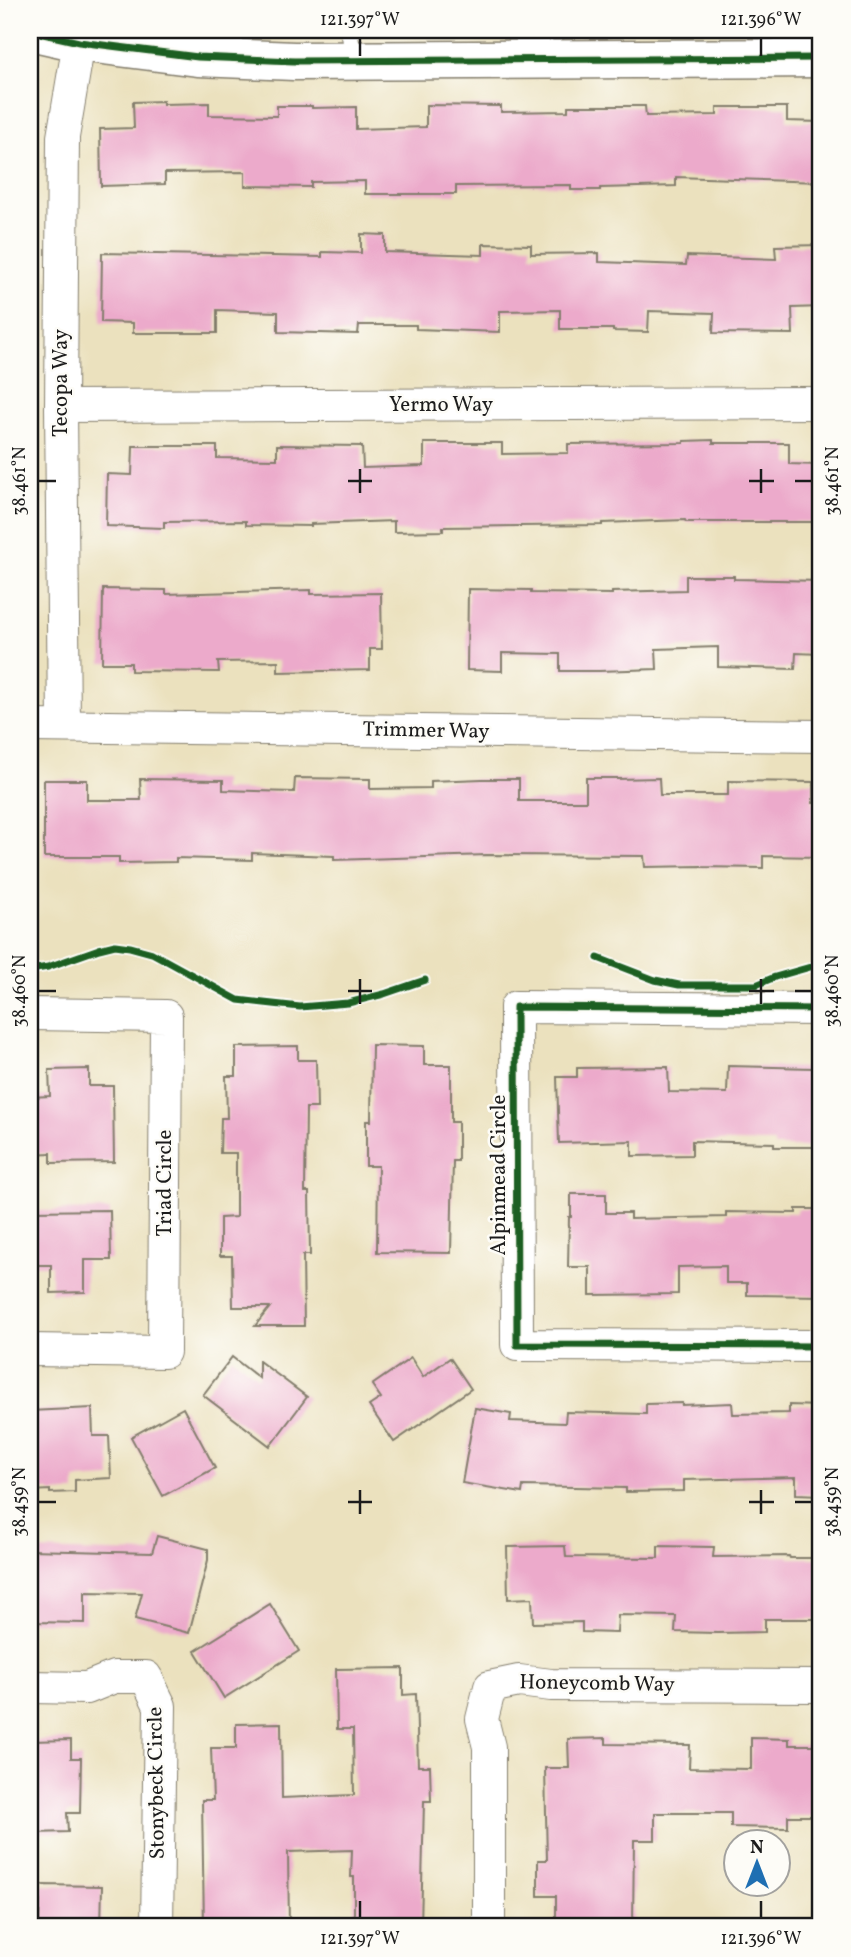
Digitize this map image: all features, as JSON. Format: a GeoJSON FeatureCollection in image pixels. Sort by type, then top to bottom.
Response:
{"type":"FeatureCollection","features":[{"type":"Feature","properties":{"kind":"street"},"geometry":{"type":"LineString","coordinates":[[30,31],[79,42],[198,57],[294,61],[351,45],[821,58]]}},
{"type":"Feature","properties":{"kind":"street","name":"Tecopa Way"},"geometry":{"type":"LineString","coordinates":[[64,726],[61,406],[63,137],[79,42]]}},
{"type":"Feature","properties":{"kind":"street","name":"Yermo Way"},"geometry":{"type":"LineString","coordinates":[[61,406],[821,403]]}},
{"type":"Feature","properties":{"kind":"street","name":"Trimmer Way"},"geometry":{"type":"LineString","coordinates":[[30,726],[821,736]]}},
{"type":"Feature","properties":{"kind":"street","name":"Alpinmead Circle"},"geometry":{"type":"LineString","coordinates":[[821,1009],[516,1007],[517,1345],[821,1346]]}},
{"type":"Feature","properties":{"kind":"street","name":"Triad Circle"},"geometry":{"type":"LineString","coordinates":[[30,1014],[166,1016],[164,1352],[30,1350]]}},
{"type":"Feature","properties":{"kind":"street","name":"Stonybeck Circle"},"geometry":{"type":"LineString","coordinates":[[30,1687],[87,1688],[114,1676],[146,1676],[160,1706],[157,1927]]}},
{"type":"Feature","properties":{"kind":"street","name":"Honeycomb Way"},"geometry":{"type":"LineString","coordinates":[[489,1927],[489,1747],[482,1719],[490,1687],[519,1681],[551,1685],[821,1686]]}},
{"type":"Feature","properties":{"kind":"building"},"geometry":{"type":"Polygon","coordinates":[[[163,101],[163,104],[209,103],[209,115],[277,116],[277,106],[356,107],[356,129],[426,127],[426,105],[501,106],[501,112],[568,111],[568,106],[645,106],[646,116],[717,115],[717,107],[787,107],[787,121],[820,122],[819,182],[676,177],[676,186],[571,190],[571,185],[456,186],[456,194],[365,194],[365,181],[311,182],[311,187],[245,186],[245,172],[165,173],[165,184],[101,186],[100,129],[134,128],[133,102],[163,101]]]}},
{"type":"Feature","properties":{"kind":"building"},"geometry":{"type":"Polygon","coordinates":[[[361,234],[385,235],[385,252],[483,255],[483,244],[531,245],[531,254],[599,253],[599,262],[686,265],[687,256],[776,259],[775,246],[821,245],[821,307],[792,308],[793,334],[713,333],[714,313],[649,311],[648,332],[560,329],[560,310],[500,311],[500,332],[416,329],[416,325],[359,325],[358,334],[278,332],[278,312],[217,310],[217,333],[133,333],[133,323],[101,322],[102,253],[322,257],[322,252],[361,253],[361,234]]]}},
{"type":"Feature","properties":{"kind":"building"},"geometry":{"type":"Polygon","coordinates":[[[713,440],[713,443],[789,443],[789,464],[820,465],[819,522],[685,520],[602,525],[443,527],[443,531],[394,532],[394,521],[311,526],[246,525],[246,521],[164,522],[164,528],[106,526],[107,474],[132,475],[133,446],[217,446],[217,458],[277,459],[277,445],[362,446],[363,468],[424,466],[424,443],[502,443],[502,454],[568,453],[568,444],[684,443],[713,440]]]}},
{"type":"Feature","properties":{"kind":"building"},"geometry":{"type":"Polygon","coordinates":[[[686,576],[821,581],[820,654],[796,653],[795,669],[718,667],[718,647],[656,649],[657,669],[560,671],[560,654],[502,653],[502,671],[467,670],[468,589],[612,594],[686,590],[686,576]]]}},
{"type":"Feature","properties":{"kind":"building"},"geometry":{"type":"Polygon","coordinates":[[[103,589],[166,590],[166,594],[311,590],[311,594],[381,593],[382,649],[370,649],[370,670],[278,672],[278,661],[218,662],[219,672],[131,671],[131,663],[102,663],[103,589]]]}},
{"type":"Feature","properties":{"kind":"building"},"geometry":{"type":"Polygon","coordinates":[[[295,778],[370,779],[370,789],[431,788],[431,781],[519,779],[519,801],[586,801],[586,778],[659,778],[660,795],[728,795],[728,781],[814,782],[813,803],[821,803],[821,857],[763,856],[763,868],[645,867],[644,856],[487,855],[334,860],[334,856],[252,853],[252,860],[176,858],[176,862],[119,863],[119,857],[44,857],[44,780],[87,780],[87,800],[141,800],[140,779],[223,780],[223,790],[294,792],[295,778]]]}},
{"type":"Feature","properties":{"kind":"building"},"geometry":{"type":"Polygon","coordinates":[[[372,1045],[424,1046],[424,1065],[451,1065],[451,1122],[458,1122],[458,1161],[453,1161],[451,1253],[377,1252],[378,1166],[366,1166],[366,1121],[371,1121],[372,1045]]]}},
{"type":"Feature","properties":{"kind":"building"},"geometry":{"type":"Polygon","coordinates":[[[298,1046],[298,1060],[316,1060],[317,1108],[306,1108],[305,1192],[309,1192],[310,1255],[303,1255],[304,1326],[255,1326],[270,1307],[233,1307],[232,1256],[220,1256],[220,1218],[236,1217],[236,1153],[220,1153],[221,1118],[227,1118],[226,1076],[236,1076],[236,1047],[298,1046]]]}},
{"type":"Feature","properties":{"kind":"building"},"geometry":{"type":"Polygon","coordinates":[[[728,1066],[813,1068],[813,1077],[821,1077],[821,1147],[774,1147],[774,1143],[692,1141],[692,1155],[632,1156],[632,1141],[559,1143],[557,1077],[577,1077],[577,1068],[668,1067],[669,1092],[727,1093],[728,1066]]]}},
{"type":"Feature","properties":{"kind":"building"},"geometry":{"type":"Polygon","coordinates":[[[89,1069],[89,1086],[113,1086],[114,1162],[51,1163],[51,1153],[30,1154],[30,1097],[50,1096],[49,1070],[89,1069]]]}},
{"type":"Feature","properties":{"kind":"building"},"geometry":{"type":"Polygon","coordinates":[[[571,1194],[606,1194],[606,1213],[630,1213],[630,1219],[726,1217],[726,1212],[796,1213],[796,1209],[821,1209],[821,1296],[747,1295],[747,1283],[726,1283],[726,1266],[678,1267],[678,1294],[590,1295],[590,1267],[568,1267],[571,1194]]]}},
{"type":"Feature","properties":{"kind":"building"},"geometry":{"type":"Polygon","coordinates":[[[110,1210],[111,1260],[85,1260],[85,1292],[51,1293],[51,1265],[30,1265],[30,1211],[110,1210]]]}},
{"type":"Feature","properties":{"kind":"building"},"geometry":{"type":"Polygon","coordinates":[[[232,1357],[259,1378],[259,1361],[307,1397],[270,1446],[203,1395],[232,1357]]]}},
{"type":"Feature","properties":{"kind":"building"},"geometry":{"type":"Polygon","coordinates":[[[411,1358],[423,1377],[450,1358],[471,1389],[394,1442],[369,1406],[381,1398],[372,1385],[411,1358]]]}},
{"type":"Feature","properties":{"kind":"building"},"geometry":{"type":"Polygon","coordinates":[[[732,1403],[733,1414],[789,1413],[789,1405],[821,1406],[821,1495],[796,1494],[796,1477],[684,1480],[684,1491],[626,1492],[626,1488],[523,1486],[522,1493],[462,1483],[475,1408],[511,1414],[510,1421],[565,1423],[566,1412],[646,1414],[646,1404],[732,1403]]]}},
{"type":"Feature","properties":{"kind":"building"},"geometry":{"type":"Polygon","coordinates":[[[92,1408],[93,1436],[109,1436],[111,1478],[75,1480],[75,1492],[30,1491],[30,1411],[92,1408]]]}},
{"type":"Feature","properties":{"kind":"building"},"geometry":{"type":"Polygon","coordinates":[[[183,1408],[215,1468],[163,1496],[131,1437],[183,1408]]]}},
{"type":"Feature","properties":{"kind":"building"},"geometry":{"type":"Polygon","coordinates":[[[157,1536],[208,1549],[208,1560],[189,1633],[135,1619],[142,1593],[85,1592],[85,1623],[30,1622],[30,1550],[152,1553],[157,1536]]]}},
{"type":"Feature","properties":{"kind":"building"},"geometry":{"type":"Polygon","coordinates":[[[565,1546],[566,1557],[658,1558],[658,1546],[714,1547],[713,1557],[821,1558],[821,1619],[765,1619],[765,1632],[717,1633],[675,1632],[676,1616],[618,1615],[617,1633],[582,1632],[582,1622],[533,1623],[532,1598],[508,1599],[507,1547],[565,1546]]]}},
{"type":"Feature","properties":{"kind":"building"},"geometry":{"type":"Polygon","coordinates":[[[270,1604],[299,1651],[224,1698],[195,1651],[270,1604]]]}},
{"type":"Feature","properties":{"kind":"building"},"geometry":{"type":"Polygon","coordinates":[[[403,1668],[403,1695],[416,1694],[418,1766],[430,1766],[431,1801],[424,1801],[421,1927],[354,1927],[352,1850],[288,1852],[289,1927],[204,1927],[202,1800],[213,1800],[211,1748],[236,1748],[236,1724],[281,1723],[282,1798],[354,1795],[353,1729],[337,1729],[336,1669],[403,1668]]]}},
{"type":"Feature","properties":{"kind":"building"},"geometry":{"type":"Polygon","coordinates":[[[606,1738],[606,1744],[690,1745],[689,1768],[751,1769],[751,1738],[789,1739],[789,1745],[821,1745],[821,1816],[788,1816],[788,1828],[731,1827],[731,1813],[655,1813],[655,1840],[634,1840],[633,1924],[556,1923],[556,1896],[538,1896],[538,1860],[547,1860],[545,1768],[569,1768],[568,1739],[606,1738]]]}},
{"type":"Feature","properties":{"kind":"building"},"geometry":{"type":"Polygon","coordinates":[[[71,1740],[71,1758],[81,1758],[80,1813],[67,1813],[68,1832],[34,1833],[31,1741],[71,1740]]]}},
{"type":"Feature","properties":{"kind":"building"},"geometry":{"type":"Polygon","coordinates":[[[40,1885],[102,1886],[101,1927],[39,1927],[40,1885]]]}},
{"type":"Feature","properties":{"kind":"cycle path"},"geometry":{"type":"LineString","coordinates":[[30,31],[79,42],[198,57],[294,61],[821,58]]}},
{"type":"Feature","properties":{"kind":"cycle path"},"geometry":{"type":"LineString","coordinates":[[30,970],[48,967],[115,945],[130,947],[152,953],[238,1000],[300,1007],[348,1003],[425,980]]}},
{"type":"Feature","properties":{"kind":"cycle path"},"geometry":{"type":"LineString","coordinates":[[598,958],[655,980],[679,985],[756,985],[821,964]]}},
{"type":"Feature","properties":{"kind":"cycle path"},"geometry":{"type":"LineString","coordinates":[[821,1009],[516,1007],[517,1345],[821,1346]]}}]}
